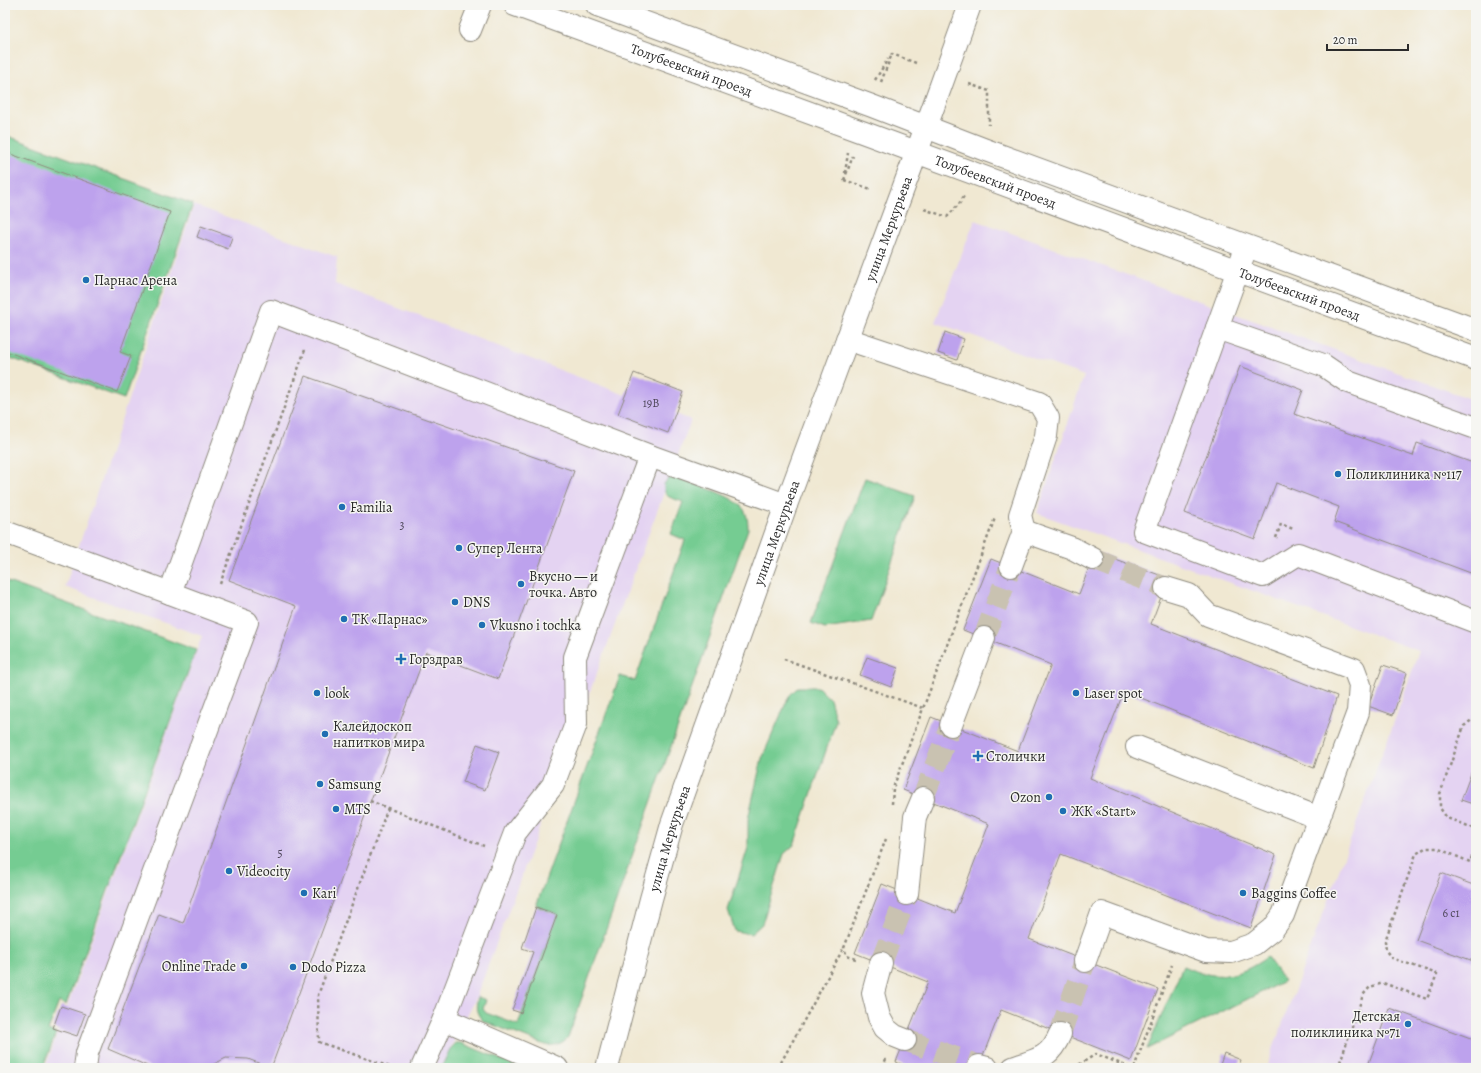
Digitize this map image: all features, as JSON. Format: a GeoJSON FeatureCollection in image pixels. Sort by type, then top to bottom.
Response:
{"type":"FeatureCollection","features":[{"type":"Feature","properties":{"kind":"street"},"geometry":{"type":"LineString","coordinates":[[470,30],[480,5]]}},
{"type":"Feature","properties":{"kind":"street","name":"Толубеевский проезд"},"geometry":{"type":"LineString","coordinates":[[515,5],[1476,359]]}},
{"type":"Feature","properties":{"kind":"street","name":"Толубеевский проезд"},"geometry":{"type":"LineString","coordinates":[[597,5],[1476,330]]}},
{"type":"Feature","properties":{"kind":"street","name":"улица Меркурьева"},"geometry":{"type":"LineString","coordinates":[[607,1068],[672,824],[786,505],[970,5]]}},
{"type":"Feature","properties":{"kind":"street"},"geometry":{"type":"LineString","coordinates":[[1246,246],[1144,531],[1263,576],[1298,554],[1476,622]]}},
{"type":"Feature","properties":{"kind":"street"},"geometry":{"type":"LineString","coordinates":[[170,593],[271,311],[650,456],[786,505]]}},
{"type":"Feature","properties":{"kind":"street"},"geometry":{"type":"LineString","coordinates":[[1217,328],[1323,365],[1348,382],[1476,428]]}},
{"type":"Feature","properties":{"kind":"street"},"geometry":{"type":"LineString","coordinates":[[847,339],[1039,403],[1048,418],[1046,436],[1020,515],[1024,531],[1011,566]]}},
{"type":"Feature","properties":{"kind":"street"},"geometry":{"type":"LineString","coordinates":[[422,1068],[444,1019],[515,833],[553,785],[576,724],[575,657],[650,456]]}},
{"type":"Feature","properties":{"kind":"street"},"geometry":{"type":"LineString","coordinates":[[1024,531],[1072,548],[1093,559]]}},
{"type":"Feature","properties":{"kind":"street"},"geometry":{"type":"LineString","coordinates":[[5,532],[247,622],[87,1054],[85,1068]]}},
{"type":"Feature","properties":{"kind":"street"},"geometry":{"type":"LineString","coordinates":[[1085,961],[1102,913],[1206,951],[1231,952],[1254,944],[1272,929],[1283,916],[1358,712],[1360,684],[1354,669],[1208,615],[1189,595],[1166,588]]}},
{"type":"Feature","properties":{"kind":"street"},"geometry":{"type":"LineString","coordinates":[[951,725],[984,638]]}},
{"type":"Feature","properties":{"kind":"street"},"geometry":{"type":"LineString","coordinates":[[1137,747],[1319,818]]}},
{"type":"Feature","properties":{"kind":"street"},"geometry":{"type":"LineString","coordinates":[[907,894],[915,817],[923,798]]}},
{"type":"Feature","properties":{"kind":"street"},"geometry":{"type":"LineString","coordinates":[[880,966],[873,993],[879,1017],[885,1028],[895,1036],[905,1040]]}},
{"type":"Feature","properties":{"kind":"street"},"geometry":{"type":"LineString","coordinates":[[444,1019],[557,1068]]}},
{"type":"Feature","properties":{"kind":"street"},"geometry":{"type":"LineString","coordinates":[[1013,1068],[1037,1060],[1047,1053],[1056,1042],[1060,1034]]}},
{"type":"Feature","properties":{"kind":"path"},"geometry":{"type":"LineString","coordinates":[[874,80],[892,54],[916,63]]}},
{"type":"Feature","properties":{"kind":"path"},"geometry":{"type":"LineString","coordinates":[[967,83],[989,91],[989,126]]}},
{"type":"Feature","properties":{"kind":"path"},"geometry":{"type":"LineString","coordinates":[[848,149],[844,180],[871,189]]}},
{"type":"Feature","properties":{"kind":"path"},"geometry":{"type":"LineString","coordinates":[[924,209],[946,217],[959,204],[966,193]]}},
{"type":"Feature","properties":{"kind":"path"},"geometry":{"type":"LineString","coordinates":[[211,608],[314,327]]}},
{"type":"Feature","properties":{"kind":"path"},"geometry":{"type":"LineString","coordinates":[[891,809],[893,788],[995,517]]}},
{"type":"Feature","properties":{"kind":"path"},"geometry":{"type":"LineString","coordinates":[[1273,545],[1281,524],[1296,530]]}},
{"type":"Feature","properties":{"kind":"path"},"geometry":{"type":"LineString","coordinates":[[784,659],[923,708]]}},
{"type":"Feature","properties":{"kind":"path"},"geometry":{"type":"LineString","coordinates":[[1476,718],[1464,726],[1440,794],[1440,808],[1447,818],[1476,829]]}},
{"type":"Feature","properties":{"kind":"path"},"geometry":{"type":"LineString","coordinates":[[370,801],[507,854]]}},
{"type":"Feature","properties":{"kind":"path"},"geometry":{"type":"LineString","coordinates":[[388,808],[318,995],[319,1042],[393,1068]]}},
{"type":"Feature","properties":{"kind":"path"},"geometry":{"type":"LineString","coordinates":[[778,1068],[844,948],[886,838]]}},
{"type":"Feature","properties":{"kind":"path"},"geometry":{"type":"LineString","coordinates":[[1338,1068],[1363,995],[1370,987],[1383,983],[1427,999],[1437,974],[1392,958],[1386,951],[1385,941],[1416,854],[1425,848],[1437,848],[1470,862],[1476,845]]}},
{"type":"Feature","properties":{"kind":"path"},"geometry":{"type":"LineString","coordinates":[[1074,1068],[1096,1054],[1133,1068],[1180,942]]}},
{"type":"Feature","properties":{"kind":"path"},"geometry":{"type":"LineString","coordinates":[[844,948],[848,956],[880,966]]}},
{"type":"Feature","properties":{"kind":"shaded area"},"geometry":{"type":"Polygon","coordinates":[[[194,205],[337,257],[335,284],[691,420],[476,998],[440,1068],[45,1068],[202,636],[65,587],[194,205]]]}},
{"type":"Feature","properties":{"kind":"shaded area"},"geometry":{"type":"Polygon","coordinates":[[[975,220],[1476,401],[1476,1068],[1266,1068],[1419,651],[1037,513],[1084,376],[935,322],[975,220]]]}},
{"type":"Feature","properties":{"kind":"green space","name":"Парнас Арена"},"geometry":{"type":"Polygon","coordinates":[[[5,135],[193,204],[124,399],[5,356],[5,135]]]}},
{"type":"Feature","properties":{"kind":"green space"},"geometry":{"type":"Polygon","coordinates":[[[674,477],[710,489],[736,502],[743,508],[746,514],[748,529],[568,1037],[563,1042],[558,1044],[545,1045],[483,1021],[476,1007],[477,1001],[478,997],[486,1000],[483,1009],[486,1013],[518,1025],[557,914],[536,906],[620,676],[635,681],[685,540],[671,534],[683,502],[669,497],[665,492],[664,484],[668,479],[674,477]]]}},
{"type":"Feature","properties":{"kind":"green space"},"geometry":{"type":"Polygon","coordinates":[[[865,478],[915,496],[871,621],[825,628],[811,623],[865,478]]]}},
{"type":"Feature","properties":{"kind":"green space"},"geometry":{"type":"Polygon","coordinates":[[[5,581],[196,650],[66,1005],[59,1002],[48,1030],[56,1033],[43,1068],[5,1068],[5,581]]]}},
{"type":"Feature","properties":{"kind":"green space"},"geometry":{"type":"Polygon","coordinates":[[[798,687],[818,687],[830,699],[836,721],[794,845],[784,854],[762,924],[751,934],[735,931],[728,910],[748,848],[748,819],[762,758],[789,696],[798,687]]]}},
{"type":"Feature","properties":{"kind":"green space"},"geometry":{"type":"Polygon","coordinates":[[[1267,957],[1284,981],[1147,1049],[1183,966],[1206,974],[1226,975],[1246,969],[1267,957]]]}},
{"type":"Feature","properties":{"kind":"green space"},"geometry":{"type":"Polygon","coordinates":[[[456,1043],[461,1043],[522,1068],[441,1068],[450,1049],[456,1043]]]}},
{"type":"Feature","properties":{"kind":"building","name":"Парнас Арена"},"geometry":{"type":"Polygon","coordinates":[[[5,152],[170,212],[120,352],[131,356],[117,392],[5,351],[5,152]]]}},
{"type":"Feature","properties":{"kind":"building"},"geometry":{"type":"Polygon","coordinates":[[[201,226],[232,237],[228,249],[197,237],[201,226]]]}},
{"type":"Feature","properties":{"kind":"building"},"geometry":{"type":"Polygon","coordinates":[[[945,332],[964,339],[957,360],[938,353],[945,332]]]}},
{"type":"Feature","properties":{"kind":"building","name":"Поликлиника №117"},"geometry":{"type":"Polygon","coordinates":[[[1240,366],[1303,390],[1294,414],[1413,456],[1417,443],[1476,464],[1476,575],[1334,522],[1339,507],[1276,483],[1255,539],[1185,513],[1240,366]]]}},
{"type":"Feature","properties":{"kind":"building"},"geometry":{"type":"Polygon","coordinates":[[[634,373],[683,392],[668,433],[618,414],[634,373]]]}},
{"type":"Feature","properties":{"kind":"building"},"geometry":{"type":"Polygon","coordinates":[[[305,376],[574,471],[498,679],[426,652],[271,1068],[248,1059],[226,1058],[206,1068],[152,1068],[108,1049],[159,914],[183,923],[296,606],[229,580],[305,376]]]}},
{"type":"Feature","properties":{"kind":"building","name":"ЖК «Start»"},"geometry":{"type":"Polygon","coordinates":[[[1095,552],[1168,578],[1151,624],[1337,696],[1314,768],[1124,691],[1090,778],[1276,855],[1251,928],[1061,854],[1029,939],[1158,989],[1131,1061],[1001,1010],[978,1068],[912,1068],[896,1062],[928,982],[855,953],[882,884],[955,913],[989,824],[903,790],[931,717],[1018,751],[1051,665],[963,630],[991,559],[1079,594],[1095,552]]]}},
{"type":"Feature","properties":{"kind":"building"},"geometry":{"type":"Polygon","coordinates":[[[867,657],[898,668],[891,687],[860,675],[867,657]]]}},
{"type":"Feature","properties":{"kind":"building"},"geometry":{"type":"Polygon","coordinates":[[[1383,665],[1407,673],[1393,715],[1368,706],[1383,665]]]}},
{"type":"Feature","properties":{"kind":"building"},"geometry":{"type":"Polygon","coordinates":[[[477,744],[499,752],[485,790],[463,782],[477,744]]]}},
{"type":"Feature","properties":{"kind":"building"},"geometry":{"type":"Polygon","coordinates":[[[1476,760],[1476,805],[1461,800],[1476,760]]]}},
{"type":"Feature","properties":{"kind":"building"},"geometry":{"type":"Polygon","coordinates":[[[1441,873],[1476,886],[1476,962],[1416,940],[1441,873]]]}},
{"type":"Feature","properties":{"kind":"building"},"geometry":{"type":"Polygon","coordinates":[[[536,907],[557,915],[521,1013],[512,1010],[533,952],[522,948],[536,907]]]}},
{"type":"Feature","properties":{"kind":"building"},"geometry":{"type":"Polygon","coordinates":[[[61,1006],[85,1014],[77,1036],[53,1028],[61,1006]]]}},
{"type":"Feature","properties":{"kind":"building","name":"Детская поликлиника №71"},"geometry":{"type":"Polygon","coordinates":[[[1389,1008],[1476,1040],[1476,1068],[1367,1068],[1389,1008]]]}},
{"type":"Feature","properties":{"kind":"building"},"geometry":{"type":"Polygon","coordinates":[[[1224,1053],[1241,1060],[1238,1068],[1219,1068],[1224,1053]]]}},
{"type":"Feature","properties":{"kind":"tunnel"},"geometry":{"type":"LineString","coordinates":[[1093,559],[1166,588]]}},
{"type":"Feature","properties":{"kind":"tunnel"},"geometry":{"type":"LineString","coordinates":[[984,638],[1011,566]]}},
{"type":"Feature","properties":{"kind":"tunnel"},"geometry":{"type":"LineString","coordinates":[[923,798],[951,725]]}},
{"type":"Feature","properties":{"kind":"tunnel"},"geometry":{"type":"LineString","coordinates":[[881,963],[907,894]]}},
{"type":"Feature","properties":{"kind":"tunnel"},"geometry":{"type":"LineString","coordinates":[[1060,1034],[1085,961]]}},
{"type":"Feature","properties":{"kind":"tunnel"},"geometry":{"type":"LineString","coordinates":[[905,1040],[979,1066]]}},
{"type":"Feature","properties":{"kind":"place","name":"Парнас Арена"},"geometry":{"type":"Point","coordinates":[86,280]}},
{"type":"Feature","properties":{"kind":"place","name":"Поликлиника №117"},"geometry":{"type":"Point","coordinates":[1338,474]}},
{"type":"Feature","properties":{"kind":"place","name":"Familia"},"geometry":{"type":"Point","coordinates":[342,507]}},
{"type":"Feature","properties":{"kind":"place","name":"Супер Лента"},"geometry":{"type":"Point","coordinates":[459,548]}},
{"type":"Feature","properties":{"kind":"place","name":"Вкусно — и точка. Авто"},"geometry":{"type":"Point","coordinates":[521,584]}},
{"type":"Feature","properties":{"kind":"place","name":"DNS"},"geometry":{"type":"Point","coordinates":[455,602]}},
{"type":"Feature","properties":{"kind":"place","name":"ТК «Парнас»"},"geometry":{"type":"Point","coordinates":[344,619]}},
{"type":"Feature","properties":{"kind":"place","name":"Vkusno i tochka"},"geometry":{"type":"Point","coordinates":[482,625]}},
{"type":"Feature","properties":{"kind":"place","name":"Горздрав"},"geometry":{"type":"Point","coordinates":[401,659]}},
{"type":"Feature","properties":{"kind":"place","name":"look"},"geometry":{"type":"Point","coordinates":[317,693]}},
{"type":"Feature","properties":{"kind":"place","name":"Laser spot"},"geometry":{"type":"Point","coordinates":[1076,693]}},
{"type":"Feature","properties":{"kind":"place","name":"Калейдоскоп напитков мира"},"geometry":{"type":"Point","coordinates":[325,734]}},
{"type":"Feature","properties":{"kind":"place","name":"Столички"},"geometry":{"type":"Point","coordinates":[978,756]}},
{"type":"Feature","properties":{"kind":"place","name":"Samsung"},"geometry":{"type":"Point","coordinates":[320,784]}},
{"type":"Feature","properties":{"kind":"place","name":"Ozon"},"geometry":{"type":"Point","coordinates":[1049,797]}},
{"type":"Feature","properties":{"kind":"place","name":"MTS"},"geometry":{"type":"Point","coordinates":[336,809]}},
{"type":"Feature","properties":{"kind":"place","name":"ЖК «Start»"},"geometry":{"type":"Point","coordinates":[1063,811]}},
{"type":"Feature","properties":{"kind":"place","name":"Videocity"},"geometry":{"type":"Point","coordinates":[229,871]}},
{"type":"Feature","properties":{"kind":"place","name":"Kari"},"geometry":{"type":"Point","coordinates":[304,893]}},
{"type":"Feature","properties":{"kind":"place","name":"Baggins Coffee"},"geometry":{"type":"Point","coordinates":[1243,893]}},
{"type":"Feature","properties":{"kind":"place","name":"Online Trade"},"geometry":{"type":"Point","coordinates":[244,966]}},
{"type":"Feature","properties":{"kind":"place","name":"Dodo Pizza"},"geometry":{"type":"Point","coordinates":[293,967]}},
{"type":"Feature","properties":{"kind":"place","name":"Детская поликлиника №71"},"geometry":{"type":"Point","coordinates":[1408,1024]}}]}
